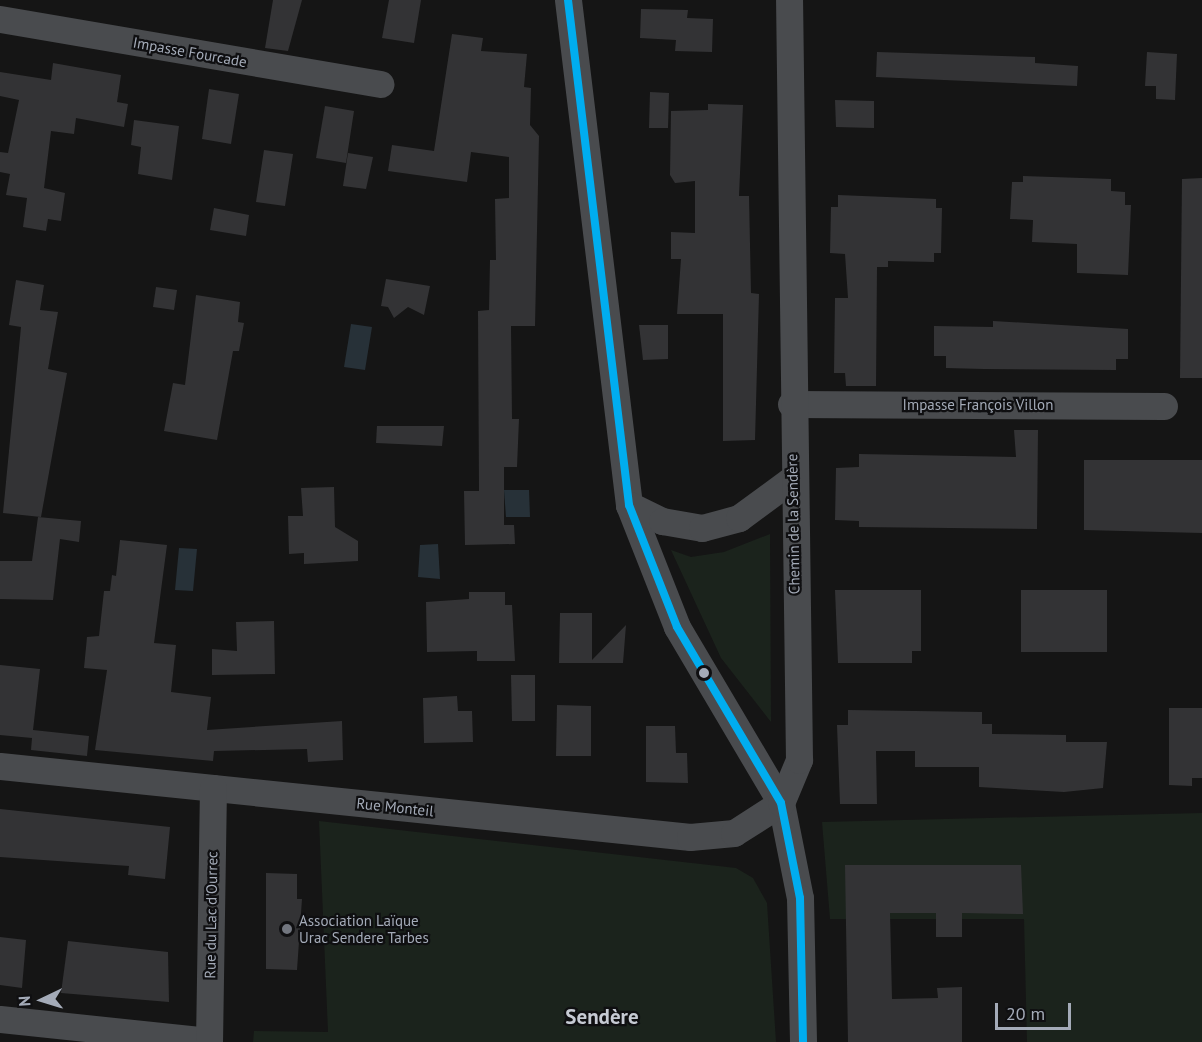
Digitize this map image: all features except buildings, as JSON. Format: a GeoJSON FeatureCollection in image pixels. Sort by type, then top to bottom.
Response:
{"type":"FeatureCollection","features":[{"type":"Feature","properties":{"kind":"street"},"geometry":{"type":"LineString","coordinates":[[567,0],[629,505],[677,627],[781,803],[800,898],[803,1042]]}},
{"type":"Feature","properties":{"kind":"street","name":"Chemin de la Sendère"},"geometry":{"type":"LineString","coordinates":[[781,803],[799,760],[791,404],[789,0]]}},
{"type":"Feature","properties":{"kind":"street","name":"Impasse Fourcade"},"geometry":{"type":"LineString","coordinates":[[0,20],[380,84]]}},
{"type":"Feature","properties":{"kind":"street","name":"Impasse François Villon"},"geometry":{"type":"LineString","coordinates":[[791,404],[1164,406]]}},
{"type":"Feature","properties":{"kind":"street"},"geometry":{"type":"LineString","coordinates":[[629,505],[662,522],[702,528],[739,518],[792,479]]}},
{"type":"Feature","properties":{"kind":"street","name":"Rue Monteil"},"geometry":{"type":"LineString","coordinates":[[0,766],[690,837],[734,833],[781,803]]}},
{"type":"Feature","properties":{"kind":"street","name":"Rue du Lac d'Ourrec"},"geometry":{"type":"LineString","coordinates":[[209,1042],[213,788]]}},
{"type":"Feature","properties":{"kind":"street"},"geometry":{"type":"LineString","coordinates":[[0,1019],[209,1042]]}},
{"type":"Feature","properties":{"kind":"shaded area"},"geometry":{"type":"Polygon","coordinates":[[[351,324],[372,327],[365,370],[344,367],[351,324]]]}},
{"type":"Feature","properties":{"kind":"shaded area"},"geometry":{"type":"Polygon","coordinates":[[[504,490],[529,490],[530,517],[506,517],[504,490]]]}},
{"type":"Feature","properties":{"kind":"shaded area"},"geometry":{"type":"Polygon","coordinates":[[[770,534],[771,722],[721,658],[671,550],[691,557],[724,552],[770,534]]]}},
{"type":"Feature","properties":{"kind":"shaded area"},"geometry":{"type":"Polygon","coordinates":[[[438,544],[440,579],[418,577],[420,545],[438,544]]]}},
{"type":"Feature","properties":{"kind":"shaded area"},"geometry":{"type":"Polygon","coordinates":[[[179,548],[197,549],[193,591],[175,590],[179,548]]]}},
{"type":"Feature","properties":{"kind":"shaded area"},"geometry":{"type":"Polygon","coordinates":[[[1202,813],[1202,1042],[1027,1042],[1024,919],[830,919],[822,822],[1202,813]]]}},
{"type":"Feature","properties":{"kind":"shaded area"},"geometry":{"type":"Polygon","coordinates":[[[319,821],[736,868],[753,878],[767,903],[776,1042],[253,1042],[254,1031],[328,1032],[319,821]]]}},
{"type":"Feature","properties":{"kind":"transit line"},"geometry":{"type":"LineString","coordinates":[[568,0],[629,505],[677,627],[781,803],[800,898],[803,1042]]}},
{"type":"Feature","properties":{"kind":"place","name":"Association Laïque Urac Sendere Tarbes"},"geometry":{"type":"Point","coordinates":[287,929]}},
{"type":"Feature","properties":{"kind":"district","name":"Sendère"},"geometry":{"type":"Point","coordinates":[602,1017]}}]}
